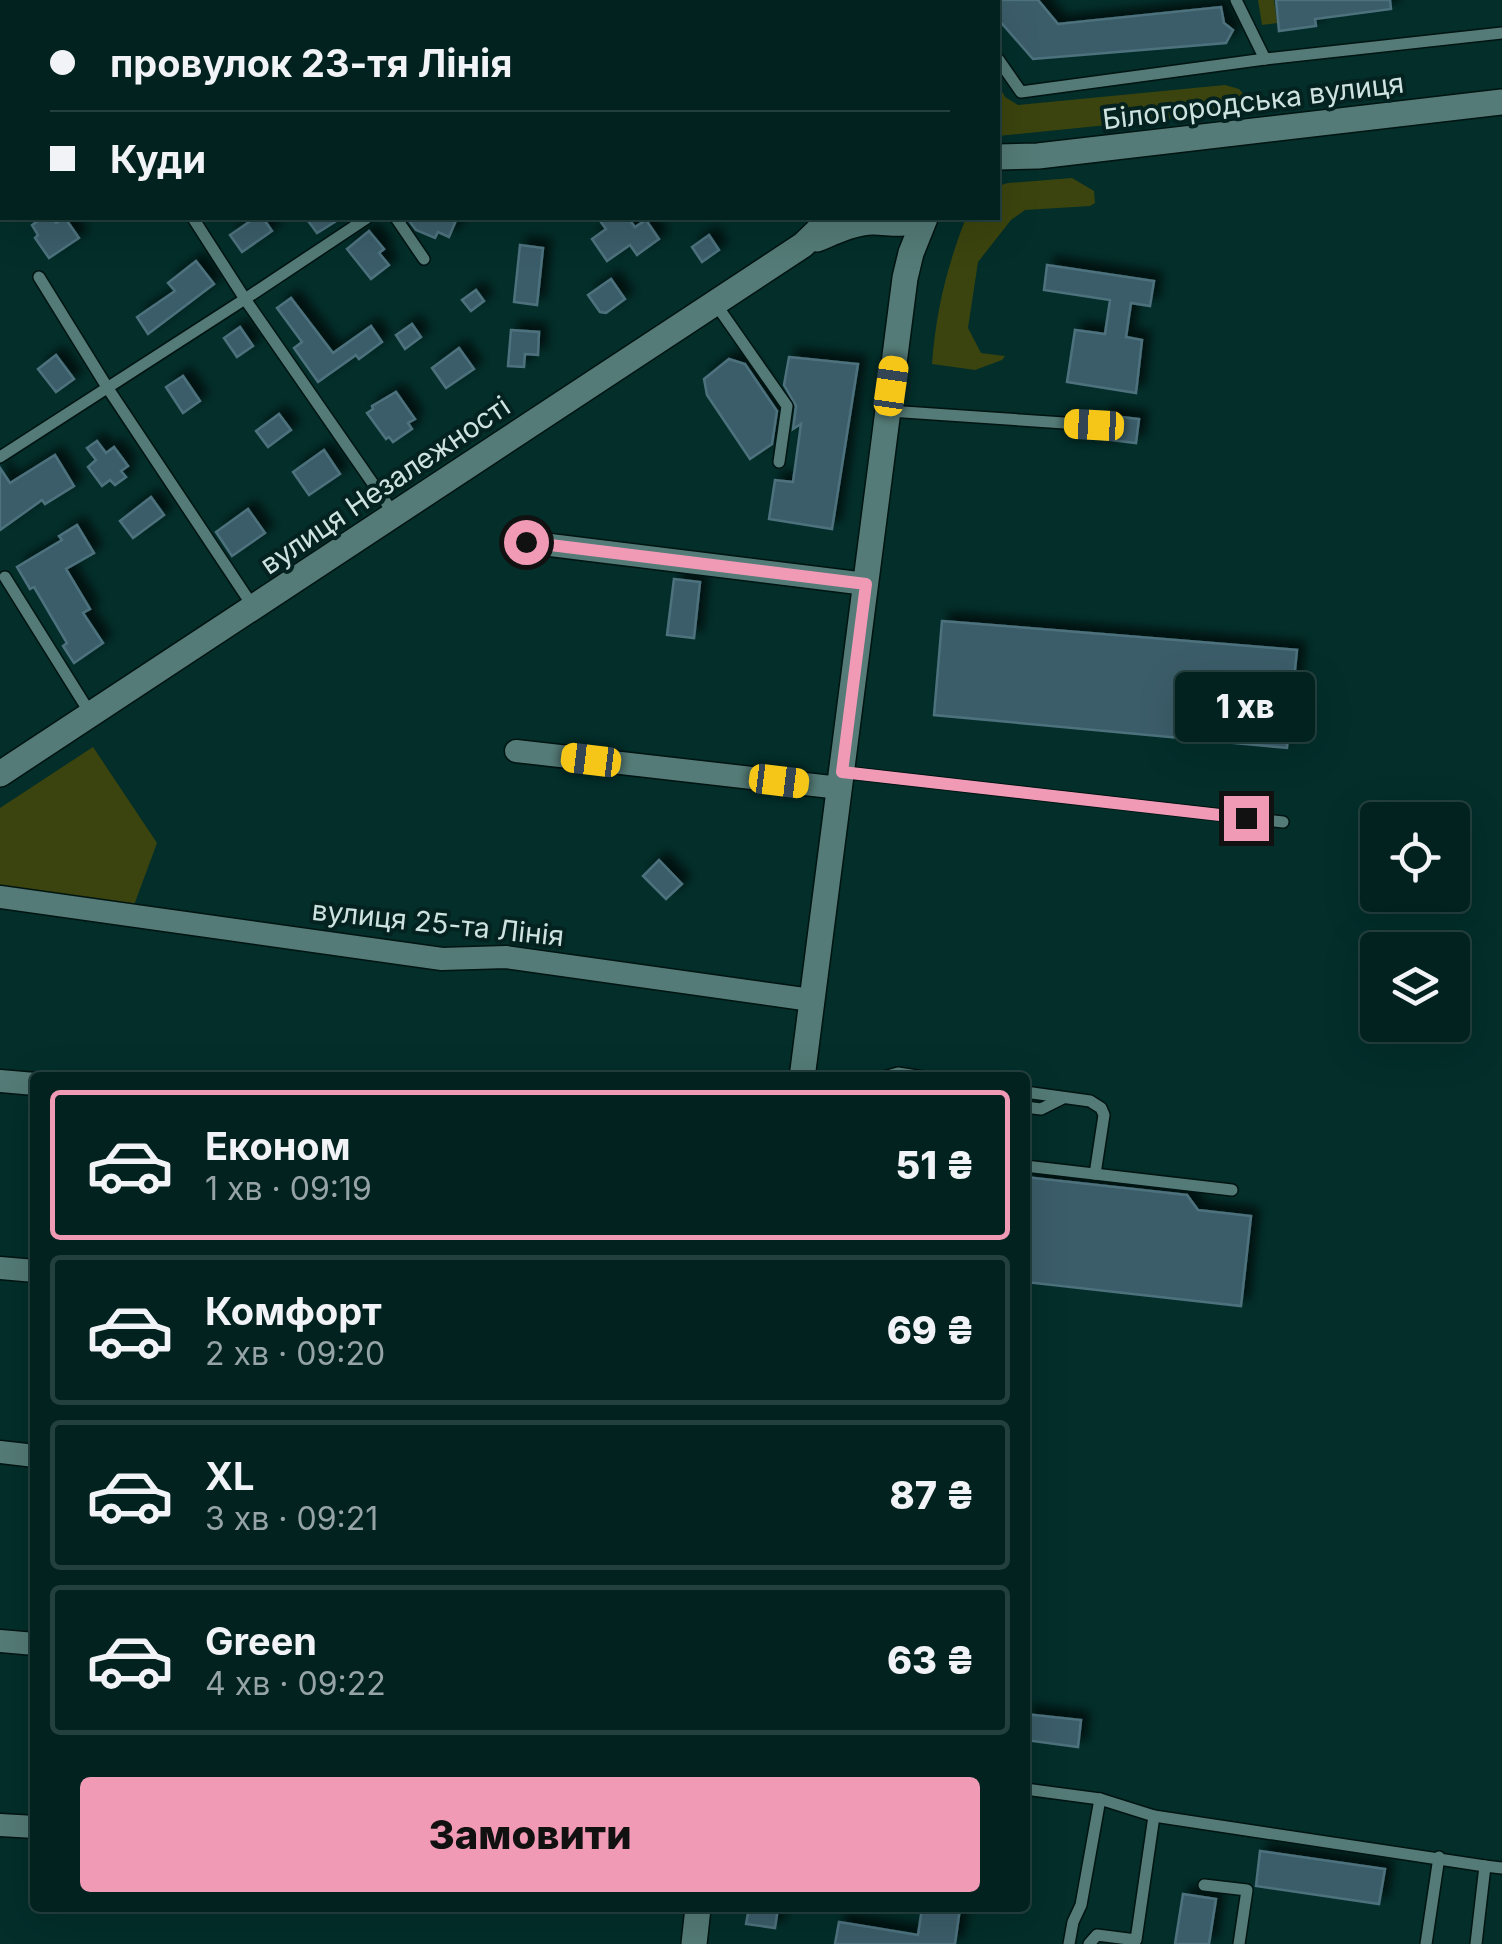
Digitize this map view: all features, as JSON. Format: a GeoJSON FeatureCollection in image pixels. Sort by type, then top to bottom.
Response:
{"type":"FeatureCollection","features":[{"type":"Feature","properties":{"kind":"main road","name":"Білогородська вулиця"},"geometry":{"type":"LineString","coordinates":[[1002,160],[1502,102]]}},
{"type":"Feature","properties":{"kind":"main road"},"geometry":{"type":"LineString","coordinates":[[803,244],[829,220]]}},
{"type":"Feature","properties":{"kind":"main road"},"geometry":{"type":"LineString","coordinates":[[803,244],[875,221],[902,225],[918,220]]}},
{"type":"Feature","properties":{"kind":"main road"},"geometry":{"type":"LineString","coordinates":[[803,1072],[905,278],[923,220]]}},
{"type":"Feature","properties":{"kind":"main road"},"geometry":{"type":"LineString","coordinates":[[875,221],[905,278]]}},
{"type":"Feature","properties":{"kind":"main road","name":"вулиця Незалежності"},"geometry":{"type":"LineString","coordinates":[[0,774],[803,244]]}},
{"type":"Feature","properties":{"kind":"main road"},"geometry":{"type":"LineString","coordinates":[[694,1944],[698,1912]]}},
{"type":"Feature","properties":{"kind":"street"},"geometry":{"type":"LineString","coordinates":[[526,542],[866,584]]}},
{"type":"Feature","properties":{"kind":"street"},"geometry":{"type":"LineString","coordinates":[[516,751],[841,780]]}},
{"type":"Feature","properties":{"kind":"street","name":"вулиця 25-та Лінія"},"geometry":{"type":"LineString","coordinates":[[0,897],[442,958],[506,957],[811,1000]]}},
{"type":"Feature","properties":{"kind":"street"},"geometry":{"type":"LineString","coordinates":[[0,1081],[30,1084]]}},
{"type":"Feature","properties":{"kind":"street"},"geometry":{"type":"LineString","coordinates":[[0,1268],[30,1271]]}},
{"type":"Feature","properties":{"kind":"street"},"geometry":{"type":"LineString","coordinates":[[0,1452],[30,1455]]}},
{"type":"Feature","properties":{"kind":"street"},"geometry":{"type":"LineString","coordinates":[[0,1641],[30,1644]]}},
{"type":"Feature","properties":{"kind":"street"},"geometry":{"type":"LineString","coordinates":[[0,1825],[30,1828]]}},
{"type":"Feature","properties":{"kind":"lane"},"geometry":{"type":"LineString","coordinates":[[1236,0],[1265,59]]}},
{"type":"Feature","properties":{"kind":"lane"},"geometry":{"type":"LineString","coordinates":[[1000,62],[1021,92],[1265,59],[1502,33]]}},
{"type":"Feature","properties":{"kind":"lane"},"geometry":{"type":"LineString","coordinates":[[194,220],[394,514]]}},
{"type":"Feature","properties":{"kind":"lane"},"geometry":{"type":"LineString","coordinates":[[0,457],[365,220]]}},
{"type":"Feature","properties":{"kind":"lane"},"geometry":{"type":"LineString","coordinates":[[397,220],[424,258]]}},
{"type":"Feature","properties":{"kind":"lane"},"geometry":{"type":"LineString","coordinates":[[39,277],[106,387],[254,608]]}},
{"type":"Feature","properties":{"kind":"lane"},"geometry":{"type":"LineString","coordinates":[[715,303],[787,406],[778,462]]}},
{"type":"Feature","properties":{"kind":"lane"},"geometry":{"type":"LineString","coordinates":[[888,411],[1094,425]]}},
{"type":"Feature","properties":{"kind":"lane"},"geometry":{"type":"LineString","coordinates":[[5,577],[90,714]]}},
{"type":"Feature","properties":{"kind":"lane"},"geometry":{"type":"LineString","coordinates":[[841,780],[1283,822]]}},
{"type":"Feature","properties":{"kind":"lane"},"geometry":{"type":"LineString","coordinates":[[1030,1093],[1090,1101],[1101,1108],[1104,1115],[1095,1174]]}},
{"type":"Feature","properties":{"kind":"lane"},"geometry":{"type":"LineString","coordinates":[[1030,1108],[1042,1109],[1063,1098]]}},
{"type":"Feature","properties":{"kind":"lane"},"geometry":{"type":"LineString","coordinates":[[1030,1167],[1232,1190]]}},
{"type":"Feature","properties":{"kind":"lane"},"geometry":{"type":"LineString","coordinates":[[1030,1790],[1100,1799],[1154,1816],[1502,1868]]}},
{"type":"Feature","properties":{"kind":"lane"},"geometry":{"type":"LineString","coordinates":[[1069,1944],[1072,1922],[1081,1905],[1100,1799]]}},
{"type":"Feature","properties":{"kind":"lane"},"geometry":{"type":"LineString","coordinates":[[1090,1944],[1097,1935],[1136,1940],[1154,1816]]}},
{"type":"Feature","properties":{"kind":"lane"},"geometry":{"type":"LineString","coordinates":[[1426,1944],[1439,1857]]}},
{"type":"Feature","properties":{"kind":"lane"},"geometry":{"type":"LineString","coordinates":[[1476,1944],[1485,1866]]}},
{"type":"Feature","properties":{"kind":"lane"},"geometry":{"type":"LineString","coordinates":[[1204,1884],[1246,1890],[1239,1944]]}},
{"type":"Feature","properties":{"kind":"green space"},"geometry":{"type":"Polygon","coordinates":[[[1258,0],[1274,0],[1277,23],[1262,25],[1258,0]]]}},
{"type":"Feature","properties":{"kind":"green space"},"geometry":{"type":"Polygon","coordinates":[[[1225,85],[1239,89],[1247,98],[1247,106],[1236,112],[1000,136],[1000,88],[1005,97],[1018,105],[1225,85]]]}},
{"type":"Feature","properties":{"kind":"green space"},"geometry":{"type":"Polygon","coordinates":[[[1072,178],[1094,191],[1095,203],[1025,210],[1011,220],[978,262],[968,328],[981,353],[1005,356],[975,370],[932,364],[943,289],[965,220],[1000,220],[1000,185],[1072,178]]]}},
{"type":"Feature","properties":{"kind":"green space"},"geometry":{"type":"Polygon","coordinates":[[[93,747],[157,843],[134,905],[0,888],[0,808],[93,747]]]}},
{"type":"Feature","properties":{"kind":"building"},"geometry":{"type":"Polygon","coordinates":[[[1000,0],[1038,0],[1058,24],[1221,7],[1224,23],[1233,30],[1226,43],[1033,59],[1000,21],[1000,0]]]}},
{"type":"Feature","properties":{"kind":"building"},"geometry":{"type":"Polygon","coordinates":[[[1276,0],[1390,0],[1391,9],[1315,19],[1316,26],[1279,31],[1276,0]]]}},
{"type":"Feature","properties":{"kind":"building"},"geometry":{"type":"Polygon","coordinates":[[[39,220],[66,220],[79,238],[49,258],[35,238],[38,235],[32,225],[39,220]]]}},
{"type":"Feature","properties":{"kind":"building"},"geometry":{"type":"Polygon","coordinates":[[[252,220],[264,220],[272,231],[242,252],[230,235],[252,220]]]}},
{"type":"Feature","properties":{"kind":"building"},"geometry":{"type":"Polygon","coordinates":[[[307,220],[338,220],[317,233],[307,220]]]}},
{"type":"Feature","properties":{"kind":"building"},"geometry":{"type":"Polygon","coordinates":[[[408,220],[456,220],[449,237],[438,232],[435,238],[416,230],[408,220]]]}},
{"type":"Feature","properties":{"kind":"building"},"geometry":{"type":"Polygon","coordinates":[[[599,220],[630,220],[635,227],[646,220],[659,239],[637,255],[630,245],[607,261],[592,239],[606,229],[599,220]]]}},
{"type":"Feature","properties":{"kind":"building"},"geometry":{"type":"Polygon","coordinates":[[[369,231],[384,249],[379,253],[389,265],[371,279],[347,249],[369,231]]]}},
{"type":"Feature","properties":{"kind":"building"},"geometry":{"type":"Polygon","coordinates":[[[709,235],[719,250],[702,262],[692,247],[709,235]]]}},
{"type":"Feature","properties":{"kind":"building"},"geometry":{"type":"Polygon","coordinates":[[[520,245],[543,248],[537,305],[514,302],[520,245]]]}},
{"type":"Feature","properties":{"kind":"building"},"geometry":{"type":"Polygon","coordinates":[[[196,261],[214,284],[148,334],[137,317],[175,291],[168,283],[196,261]]]}},
{"type":"Feature","properties":{"kind":"building"},"geometry":{"type":"Polygon","coordinates":[[[1047,265],[1154,281],[1150,306],[1131,303],[1126,337],[1142,340],[1136,393],[1067,382],[1075,330],[1105,334],[1110,300],[1044,290],[1047,265]]]}},
{"type":"Feature","properties":{"kind":"building"},"geometry":{"type":"Polygon","coordinates":[[[611,279],[625,299],[606,313],[600,312],[588,295],[611,279]]]}},
{"type":"Feature","properties":{"kind":"building"},"geometry":{"type":"Polygon","coordinates":[[[476,290],[484,301],[471,311],[462,300],[476,290]]]}},
{"type":"Feature","properties":{"kind":"building"},"geometry":{"type":"Polygon","coordinates":[[[291,298],[333,353],[371,326],[382,342],[318,382],[294,348],[302,342],[277,308],[291,298]]]}},
{"type":"Feature","properties":{"kind":"building"},"geometry":{"type":"Polygon","coordinates":[[[412,324],[421,337],[405,349],[396,335],[412,324]]]}},
{"type":"Feature","properties":{"kind":"building"},"geometry":{"type":"Polygon","coordinates":[[[240,327],[253,346],[237,357],[224,338],[240,327]]]}},
{"type":"Feature","properties":{"kind":"building"},"geometry":{"type":"Polygon","coordinates":[[[511,330],[539,332],[538,355],[525,354],[524,367],[508,366],[511,330]]]}},
{"type":"Feature","properties":{"kind":"building"},"geometry":{"type":"Polygon","coordinates":[[[459,348],[474,369],[446,388],[432,368],[459,348]]]}},
{"type":"Feature","properties":{"kind":"building"},"geometry":{"type":"Polygon","coordinates":[[[56,355],[74,379],[56,392],[38,369],[56,355]]]}},
{"type":"Feature","properties":{"kind":"building"},"geometry":{"type":"Polygon","coordinates":[[[789,357],[858,364],[832,529],[769,519],[775,480],[793,482],[801,424],[793,429],[796,406],[784,385],[789,357]]]}},
{"type":"Feature","properties":{"kind":"building"},"geometry":{"type":"Polygon","coordinates":[[[729,359],[745,364],[777,411],[772,444],[750,459],[707,395],[704,379],[729,359]]]}},
{"type":"Feature","properties":{"kind":"building"},"geometry":{"type":"Polygon","coordinates":[[[183,376],[200,401],[183,413],[166,387],[183,376]]]}},
{"type":"Feature","properties":{"kind":"building"},"geometry":{"type":"Polygon","coordinates":[[[396,392],[415,419],[408,423],[412,429],[393,442],[389,437],[386,439],[367,413],[396,392]]]}},
{"type":"Feature","properties":{"kind":"building"},"geometry":{"type":"Polygon","coordinates":[[[279,414],[291,430],[268,447],[256,431],[279,414]]]}},
{"type":"Feature","properties":{"kind":"building"},"geometry":{"type":"Polygon","coordinates":[[[1104,415],[1139,419],[1136,443],[1102,439],[1104,415]]]}},
{"type":"Feature","properties":{"kind":"building"},"geometry":{"type":"Polygon","coordinates":[[[97,441],[106,453],[114,447],[128,466],[121,471],[126,477],[115,485],[110,480],[102,486],[88,467],[96,460],[87,448],[97,441]]]}},
{"type":"Feature","properties":{"kind":"building"},"geometry":{"type":"Polygon","coordinates":[[[324,450],[340,474],[309,495],[293,472],[324,450]]]}},
{"type":"Feature","properties":{"kind":"building"},"geometry":{"type":"Polygon","coordinates":[[[55,455],[74,486],[45,504],[42,500],[0,530],[0,468],[10,483],[55,455]]]}},
{"type":"Feature","properties":{"kind":"building"},"geometry":{"type":"Polygon","coordinates":[[[151,497],[164,515],[133,538],[120,521],[151,497]]]}},
{"type":"Feature","properties":{"kind":"building"},"geometry":{"type":"Polygon","coordinates":[[[248,509],[265,533],[232,556],[216,532],[248,509]]]}},
{"type":"Feature","properties":{"kind":"building"},"geometry":{"type":"Polygon","coordinates":[[[77,525],[94,553],[66,569],[90,609],[83,613],[103,643],[74,663],[63,646],[67,643],[34,587],[30,589],[17,567],[62,540],[59,536],[77,525]]]}},
{"type":"Feature","properties":{"kind":"building"},"geometry":{"type":"Polygon","coordinates":[[[674,579],[700,582],[694,638],[667,635],[674,579]]]}},
{"type":"Feature","properties":{"kind":"building"},"geometry":{"type":"Polygon","coordinates":[[[942,621],[1297,650],[1287,748],[934,715],[942,621]]]}},
{"type":"Feature","properties":{"kind":"building"},"geometry":{"type":"Polygon","coordinates":[[[659,860],[682,884],[666,899],[643,876],[659,860]]]}},
{"type":"Feature","properties":{"kind":"building"},"geometry":{"type":"Polygon","coordinates":[[[1030,1178],[1187,1195],[1198,1210],[1251,1216],[1241,1306],[1030,1283],[1030,1178]]]}},
{"type":"Feature","properties":{"kind":"building"},"geometry":{"type":"Polygon","coordinates":[[[1030,1715],[1081,1720],[1078,1747],[1030,1741],[1030,1715]]]}},
{"type":"Feature","properties":{"kind":"building"},"geometry":{"type":"Polygon","coordinates":[[[1260,1851],[1385,1869],[1379,1904],[1256,1886],[1260,1851]]]}},
{"type":"Feature","properties":{"kind":"building"},"geometry":{"type":"Polygon","coordinates":[[[1183,1894],[1216,1899],[1209,1944],[1175,1944],[1183,1894]]]}},
{"type":"Feature","properties":{"kind":"building"},"geometry":{"type":"Polygon","coordinates":[[[748,1912],[777,1912],[775,1928],[746,1924],[748,1912]]]}},
{"type":"Feature","properties":{"kind":"building"},"geometry":{"type":"Polygon","coordinates":[[[921,1912],[959,1912],[955,1944],[835,1944],[839,1922],[918,1935],[921,1912]]]}},
{"type":"Feature","properties":{"kind":"route"},"geometry":{"type":"LineString","coordinates":[[526,542],[866,584],[842,772],[1246,818]]}}]}
